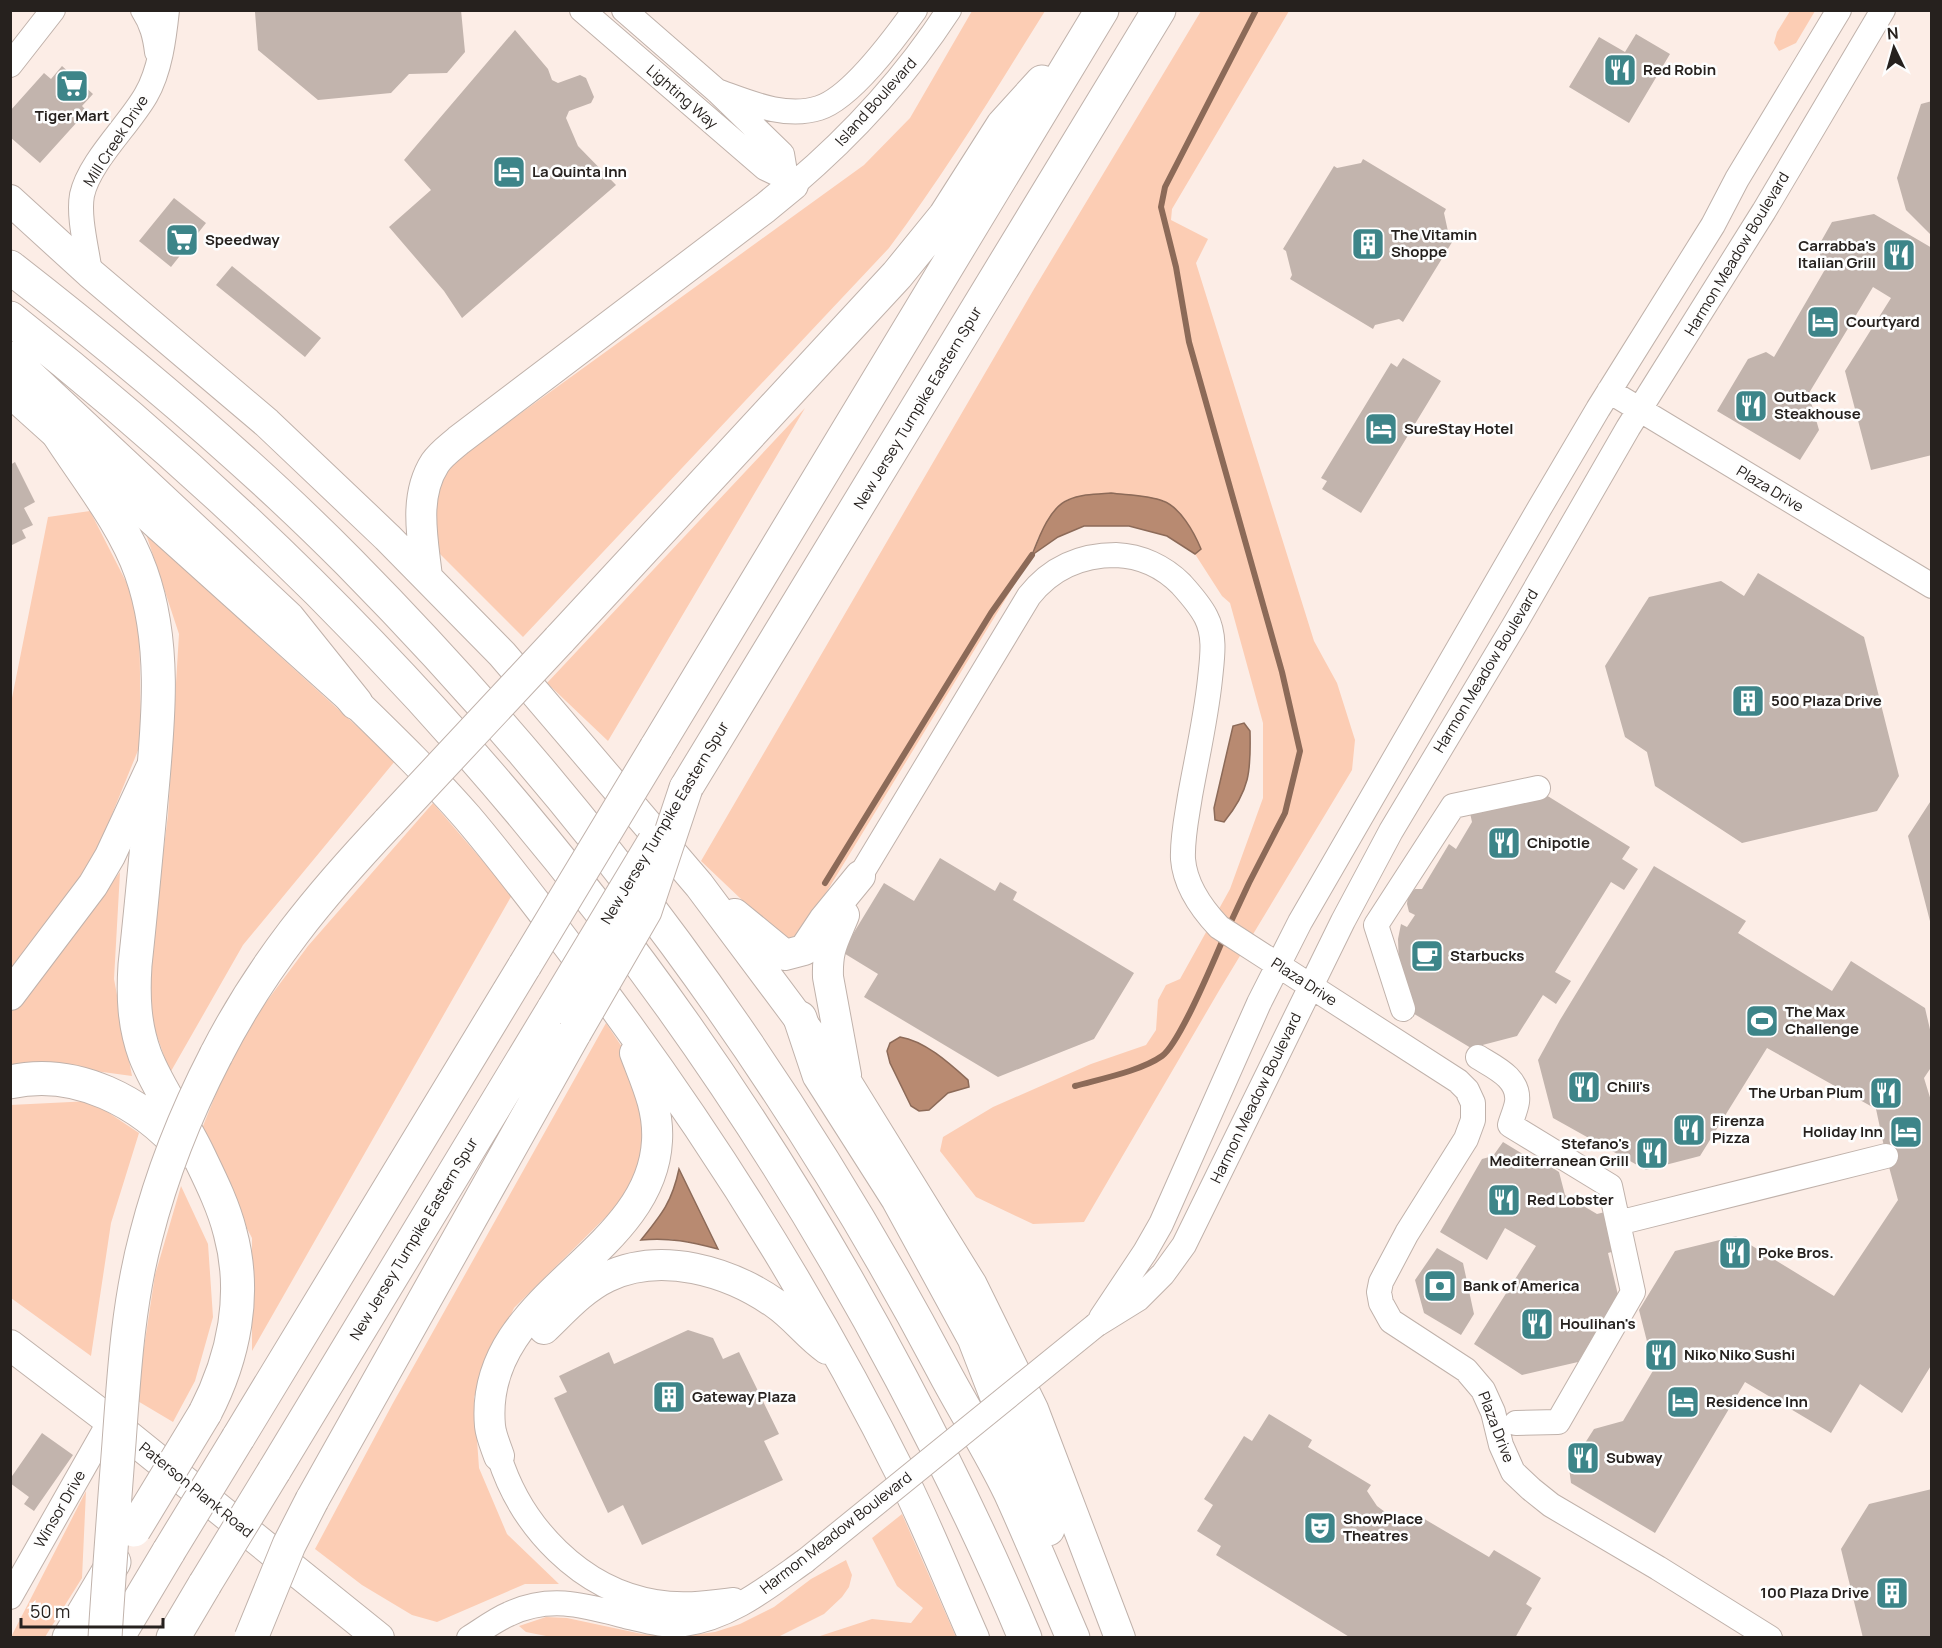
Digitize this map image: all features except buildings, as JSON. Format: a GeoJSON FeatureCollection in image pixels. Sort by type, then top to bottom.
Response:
{"type":"FeatureCollection","features":[{"type":"Feature","properties":{"kind":"highway","name":"New Jersey Turnpike Eastern Spur"},"geometry":{"type":"LineString","coordinates":[[173,1638],[1159,10]]}},
{"type":"Feature","properties":{"kind":"highway"},"geometry":{"type":"LineString","coordinates":[[105,1638],[124,1372],[137,1277],[146,1238],[181,1129],[216,1054],[243,1004],[287,938],[389,822],[897,275],[950,210],[1003,125],[1096,20]]}},
{"type":"Feature","properties":{"kind":"highway"},"geometry":{"type":"LineString","coordinates":[[117,1638],[1096,20]]}},
{"type":"Feature","properties":{"kind":"highway"},"geometry":{"type":"LineString","coordinates":[[10,267],[117,352],[196,420],[347,559],[494,716],[616,862],[687,956],[746,1042],[859,1218],[1009,1490],[1073,1638]]}},
{"type":"Feature","properties":{"kind":"highway"},"geometry":{"type":"LineString","coordinates":[[10,318],[158,440],[227,502],[358,629],[448,726],[548,843],[591,898],[711,1061],[821,1234],[948,1467],[1025,1638]]}},
{"type":"Feature","properties":{"kind":"highway"},"geometry":{"type":"LineString","coordinates":[[10,358],[288,618],[356,703]]}},
{"type":"Feature","properties":{"kind":"highway"},"geometry":{"type":"LineString","coordinates":[[59,435],[126,539],[146,586],[154,620],[158,658],[154,760],[135,974],[136,1020],[145,1055],[197,1151],[230,1231],[237,1271],[234,1333],[223,1373],[205,1413],[69,1638]]}},
{"type":"Feature","properties":{"kind":"highway"},"geometry":{"type":"LineString","coordinates":[[251,1638],[285,1556],[312,1500],[645,911],[687,788]]}},
{"type":"Feature","properties":{"kind":"highway"},"geometry":{"type":"LineString","coordinates":[[800,1018],[819,1075],[898,1199],[974,1338],[1086,1628],[1112,1636]]}},
{"type":"Feature","properties":{"kind":"highway"},"geometry":{"type":"LineString","coordinates":[[10,1082],[28,1078],[72,1081],[101,1090],[124,1101],[154,1120],[208,1178]]}},
{"type":"Feature","properties":{"kind":"main road"},"geometry":{"type":"LineString","coordinates":[[426,578],[421,515],[425,488],[436,462],[459,440],[765,208],[790,181]]}},
{"type":"Feature","properties":{"kind":"main road"},"geometry":{"type":"LineString","coordinates":[[10,200],[90,273],[295,448],[387,537],[502,654],[699,885],[847,1083],[958,1261],[1004,1346],[1033,1409],[1112,1636]]}},
{"type":"Feature","properties":{"kind":"main road"},"geometry":{"type":"LineString","coordinates":[[10,392],[356,703],[465,815],[511,871],[687,1106],[737,1182],[794,1276],[842,1360],[906,1484],[974,1638]]}},
{"type":"Feature","properties":{"kind":"main road"},"geometry":{"type":"LineString","coordinates":[[10,995],[93,885],[121,835],[154,760]]}},
{"type":"Feature","properties":{"kind":"main road"},"geometry":{"type":"LineString","coordinates":[[699,885],[786,955],[804,950],[824,920],[860,876]]}},
{"type":"Feature","properties":{"kind":"main road"},"geometry":{"type":"LineString","coordinates":[[847,1083],[827,962],[828,950],[860,876]]}},
{"type":"Feature","properties":{"kind":"main road"},"geometry":{"type":"LineString","coordinates":[[499,1456],[490,1428],[492,1385],[500,1360],[512,1337],[619,1224],[637,1202],[653,1165],[657,1141],[653,1100],[618,1011]]}},
{"type":"Feature","properties":{"kind":"main road"},"geometry":{"type":"LineString","coordinates":[[499,1456],[508,1390],[525,1352],[542,1331],[586,1290],[607,1277],[634,1267],[658,1265],[684,1267],[732,1279],[778,1305],[811,1338],[842,1360]]}},
{"type":"Feature","properties":{"kind":"main road","name":"Paterson Plank Road"},"geometry":{"type":"LineString","coordinates":[[10,1345],[110,1421],[379,1638]]}},
{"type":"Feature","properties":{"kind":"street"},"geometry":{"type":"LineString","coordinates":[[10,65],[53,10]]}},
{"type":"Feature","properties":{"kind":"street"},"geometry":{"type":"LineString","coordinates":[[143,10],[156,37],[157,63]]}},
{"type":"Feature","properties":{"kind":"street","name":"Mill Creek Drive"},"geometry":{"type":"LineString","coordinates":[[90,273],[81,207],[84,187],[98,162],[147,94],[157,63],[167,10]]}},
{"type":"Feature","properties":{"kind":"street","name":"Lighting Way"},"geometry":{"type":"LineString","coordinates":[[582,10],[765,168],[790,181]]}},
{"type":"Feature","properties":{"kind":"street","name":"Lighting Way"},"geometry":{"type":"LineString","coordinates":[[624,10],[717,91],[782,154],[790,181]]}},
{"type":"Feature","properties":{"kind":"street","name":"Island Boulevard"},"geometry":{"type":"LineString","coordinates":[[717,91],[775,110],[797,111],[819,108],[836,100],[862,76],[915,10]]}},
{"type":"Feature","properties":{"kind":"street","name":"Island Boulevard"},"geometry":{"type":"LineString","coordinates":[[790,181],[824,159],[890,90],[950,10]]}},
{"type":"Feature","properties":{"kind":"street","name":"Harmon Meadow Boulevard"},"geometry":{"type":"LineString","coordinates":[[1096,1325],[1161,1224],[1277,965],[1539,509],[1609,391],[1713,225],[1737,178],[1839,10]]}},
{"type":"Feature","properties":{"kind":"street","name":"Harmon Meadow Boulevard"},"geometry":{"type":"LineString","coordinates":[[469,1638],[508,1614],[538,1604],[563,1602],[657,1623],[681,1625],[706,1620],[754,1597],[805,1561],[1096,1325],[1138,1299],[1163,1274],[1184,1245],[1343,921],[1391,831],[1515,624],[1639,409],[1686,339],[1883,10]]}},
{"type":"Feature","properties":{"kind":"street","name":"Plaza Drive"},"geometry":{"type":"LineString","coordinates":[[1609,391],[1932,586]]}},
{"type":"Feature","properties":{"kind":"street","name":"Plaza Drive"},"geometry":{"type":"LineString","coordinates":[[860,876],[1029,596],[1040,582],[1058,569],[1102,555],[1122,555],[1143,559],[1159,567],[1176,580],[1190,594],[1206,617],[1211,631],[1213,651],[1185,827],[1183,860],[1187,876],[1205,912],[1219,927],[1458,1081],[1467,1090],[1473,1103],[1473,1120],[1466,1139],[1407,1233],[1381,1282],[1379,1292],[1381,1303],[1391,1321],[1466,1370],[1483,1390],[1493,1412],[1501,1445],[1513,1472],[1531,1489],[1551,1505],[1770,1638]]}},
{"type":"Feature","properties":{"kind":"street"},"geometry":{"type":"LineString","coordinates":[[1403,1010],[1376,926],[1453,806],[1538,788]]}},
{"type":"Feature","properties":{"kind":"street"},"geometry":{"type":"LineString","coordinates":[[1478,1057],[1508,1076],[1515,1088],[1517,1101],[1510,1125],[1610,1186],[1633,1292],[1558,1422],[1516,1423]]}},
{"type":"Feature","properties":{"kind":"street"},"geometry":{"type":"LineString","coordinates":[[1618,1223],[1886,1156]]}},
{"type":"Feature","properties":{"kind":"street","name":"Winsor Drive"},"geometry":{"type":"LineString","coordinates":[[10,1597],[110,1421]]}},
{"type":"Feature","properties":{"kind":"street"},"geometry":{"type":"LineString","coordinates":[[499,1456],[506,1479],[534,1526],[573,1564],[606,1585],[639,1599],[680,1605],[754,1597]]}},
{"type":"Feature","properties":{"kind":"shaded area"},"geometry":{"type":"Polygon","coordinates":[[[972,11],[1045,11],[950,161],[889,248],[523,637],[440,554],[428,519],[445,468],[864,165],[910,118],[972,11]]]}},
{"type":"Feature","properties":{"kind":"shaded area"},"geometry":{"type":"Polygon","coordinates":[[[1201,11],[1289,11],[1172,209],[1171,220],[1208,239],[1196,263],[1314,641],[1337,683],[1355,740],[1352,770],[1220,989],[1084,1222],[1033,1224],[976,1197],[940,1151],[943,1137],[993,1107],[1091,1064],[1146,1045],[1156,1030],[1158,1000],[1166,985],[1180,979],[1230,889],[1263,798],[1263,723],[1230,603],[1222,596],[1195,554],[1201,549],[1111,493],[1066,500],[1038,538],[1030,559],[802,932],[786,944],[761,927],[742,900],[701,861],[1034,289],[1201,11]]]}},
{"type":"Feature","properties":{"kind":"shaded area"},"geometry":{"type":"Polygon","coordinates":[[[1790,11],[1815,11],[1796,43],[1779,51],[1774,43],[1777,32],[1790,11]]]}},
{"type":"Feature","properties":{"kind":"shaded area"},"geometry":{"type":"Polygon","coordinates":[[[805,408],[608,741],[547,683],[805,408]]]}},
{"type":"Feature","properties":{"kind":"shaded area"},"geometry":{"type":"Polygon","coordinates":[[[1111,493],[1151,497],[1169,504],[1186,521],[1201,549],[1195,554],[1167,536],[1129,526],[1084,526],[1058,537],[1032,555],[1046,523],[1062,504],[1078,497],[1111,493]]]}},
{"type":"Feature","properties":{"kind":"shaded area"},"geometry":{"type":"Polygon","coordinates":[[[90,511],[139,607],[141,743],[89,871],[11,975],[11,703],[48,517],[90,511]]]}},
{"type":"Feature","properties":{"kind":"shaded area"},"geometry":{"type":"Polygon","coordinates":[[[146,534],[395,761],[243,945],[170,1073],[150,1016],[149,964],[168,815],[179,634],[146,534]]]}},
{"type":"Feature","properties":{"kind":"shaded area"},"geometry":{"type":"Polygon","coordinates":[[[1244,723],[1250,731],[1247,780],[1233,811],[1224,822],[1215,820],[1214,808],[1233,726],[1244,723]]]}},
{"type":"Feature","properties":{"kind":"shaded area"},"geometry":{"type":"Polygon","coordinates":[[[433,803],[512,895],[252,1351],[252,1238],[199,1136],[237,1041],[308,946],[433,803]]]}},
{"type":"Feature","properties":{"kind":"shaded area"},"geometry":{"type":"Polygon","coordinates":[[[120,872],[114,979],[132,1076],[73,1068],[11,1068],[10,1013],[120,872]]]}},
{"type":"Feature","properties":{"kind":"shaded area"},"geometry":{"type":"Polygon","coordinates":[[[606,1023],[634,1065],[646,1125],[635,1188],[514,1308],[474,1397],[479,1468],[507,1534],[559,1584],[525,1584],[437,1622],[412,1615],[362,1585],[315,1549],[393,1403],[606,1023]]]}},
{"type":"Feature","properties":{"kind":"shaded area"},"geometry":{"type":"Polygon","coordinates":[[[900,1037],[918,1043],[936,1054],[968,1080],[969,1087],[948,1093],[929,1110],[919,1111],[911,1106],[890,1063],[887,1051],[890,1043],[900,1037]]]}},
{"type":"Feature","properties":{"kind":"shaded area"},"geometry":{"type":"Polygon","coordinates":[[[91,1101],[139,1133],[111,1223],[91,1356],[11,1298],[10,1105],[91,1101]]]}},
{"type":"Feature","properties":{"kind":"shaded area"},"geometry":{"type":"Polygon","coordinates":[[[679,1169],[718,1249],[680,1241],[641,1240],[665,1207],[679,1169]]]}},
{"type":"Feature","properties":{"kind":"shaded area"},"geometry":{"type":"Polygon","coordinates":[[[181,1186],[208,1244],[213,1317],[195,1381],[173,1422],[136,1400],[155,1275],[181,1186]]]}},
{"type":"Feature","properties":{"kind":"shaded area"},"geometry":{"type":"Polygon","coordinates":[[[86,1491],[82,1578],[45,1637],[11,1637],[86,1491]]]}},
{"type":"Feature","properties":{"kind":"shaded area"},"geometry":{"type":"Polygon","coordinates":[[[902,1514],[956,1637],[817,1637],[872,1619],[911,1623],[923,1608],[897,1586],[872,1538],[902,1514]]]}},
{"type":"Feature","properties":{"kind":"shaded area"},"geometry":{"type":"Polygon","coordinates":[[[846,1560],[852,1575],[849,1587],[842,1597],[824,1614],[778,1637],[556,1638],[526,1632],[519,1626],[546,1617],[567,1618],[642,1634],[676,1637],[715,1632],[740,1624],[774,1607],[811,1579],[846,1560]]]}},
{"type":"Feature","properties":{"kind":"waterway"},"geometry":{"type":"LineString","coordinates":[[1228,928],[1285,813],[1300,751],[1282,672],[1189,342],[1176,267],[1161,207],[1165,187],[1256,10]]}},
{"type":"Feature","properties":{"kind":"waterway"},"geometry":{"type":"LineString","coordinates":[[825,883],[991,613],[1032,555]]}},
{"type":"Feature","properties":{"kind":"waterway"},"geometry":{"type":"LineString","coordinates":[[1075,1086],[1132,1070],[1162,1056],[1187,1019],[1224,937]]}},
{"type":"Feature","properties":{"kind":"place","name":"Red Robin"},"geometry":{"type":"Point","coordinates":[1620,70]}},
{"type":"Feature","properties":{"kind":"place","name":"Tiger Mart"},"geometry":{"type":"Point","coordinates":[72,86]}},
{"type":"Feature","properties":{"kind":"place","name":"La Quinta Inn"},"geometry":{"type":"Point","coordinates":[509,172]}},
{"type":"Feature","properties":{"kind":"place","name":"Speedway"},"geometry":{"type":"Point","coordinates":[182,240]}},
{"type":"Feature","properties":{"kind":"place","name":"The Vitamin Shoppe"},"geometry":{"type":"Point","coordinates":[1368,244]}},
{"type":"Feature","properties":{"kind":"place","name":"Carrabba's Italian Grill"},"geometry":{"type":"Point","coordinates":[1899,255]}},
{"type":"Feature","properties":{"kind":"place","name":"Courtyard"},"geometry":{"type":"Point","coordinates":[1823,322]}},
{"type":"Feature","properties":{"kind":"place","name":"Outback Steakhouse"},"geometry":{"type":"Point","coordinates":[1751,406]}},
{"type":"Feature","properties":{"kind":"place","name":"SureStay Hotel"},"geometry":{"type":"Point","coordinates":[1381,429]}},
{"type":"Feature","properties":{"kind":"place","name":"500 Plaza Drive"},"geometry":{"type":"Point","coordinates":[1748,701]}},
{"type":"Feature","properties":{"kind":"place","name":"Chipotle"},"geometry":{"type":"Point","coordinates":[1504,843]}},
{"type":"Feature","properties":{"kind":"place","name":"Starbucks"},"geometry":{"type":"Point","coordinates":[1427,956]}},
{"type":"Feature","properties":{"kind":"place","name":"The Max Challenge"},"geometry":{"type":"Point","coordinates":[1762,1021]}},
{"type":"Feature","properties":{"kind":"place","name":"Chili's"},"geometry":{"type":"Point","coordinates":[1584,1087]}},
{"type":"Feature","properties":{"kind":"place","name":"The Urban Plum"},"geometry":{"type":"Point","coordinates":[1886,1093]}},
{"type":"Feature","properties":{"kind":"place","name":"Firenza Pizza"},"geometry":{"type":"Point","coordinates":[1689,1130]}},
{"type":"Feature","properties":{"kind":"place","name":"Holiday Inn"},"geometry":{"type":"Point","coordinates":[1906,1132]}},
{"type":"Feature","properties":{"kind":"place","name":"Stefano's Mediterranean Grill"},"geometry":{"type":"Point","coordinates":[1652,1153]}},
{"type":"Feature","properties":{"kind":"place","name":"Red Lobster"},"geometry":{"type":"Point","coordinates":[1504,1200]}},
{"type":"Feature","properties":{"kind":"place","name":"Poke Bros."},"geometry":{"type":"Point","coordinates":[1735,1253]}},
{"type":"Feature","properties":{"kind":"place","name":"Bank of America"},"geometry":{"type":"Point","coordinates":[1440,1286]}},
{"type":"Feature","properties":{"kind":"place","name":"Houlihan's"},"geometry":{"type":"Point","coordinates":[1537,1324]}},
{"type":"Feature","properties":{"kind":"place","name":"Niko Niko Sushi"},"geometry":{"type":"Point","coordinates":[1661,1355]}},
{"type":"Feature","properties":{"kind":"place","name":"Gateway Plaza"},"geometry":{"type":"Point","coordinates":[669,1397]}},
{"type":"Feature","properties":{"kind":"place","name":"Residence Inn"},"geometry":{"type":"Point","coordinates":[1683,1402]}},
{"type":"Feature","properties":{"kind":"place","name":"Subway"},"geometry":{"type":"Point","coordinates":[1583,1458]}},
{"type":"Feature","properties":{"kind":"place","name":"ShowPlace Theatres"},"geometry":{"type":"Point","coordinates":[1320,1528]}},
{"type":"Feature","properties":{"kind":"place","name":"100 Plaza Drive"},"geometry":{"type":"Point","coordinates":[1892,1593]}}]}
